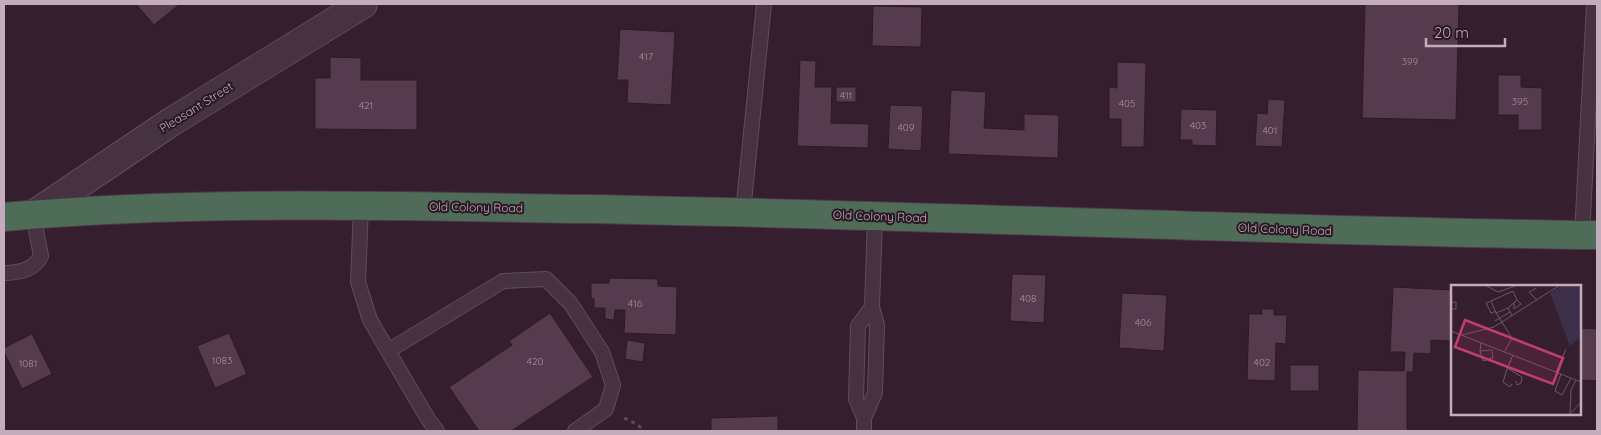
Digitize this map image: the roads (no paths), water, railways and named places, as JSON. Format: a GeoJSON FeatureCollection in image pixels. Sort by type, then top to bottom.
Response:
{"type":"FeatureCollection","features":[{"type":"Feature","properties":{"kind":"highway","name":"Old Colony Road"},"geometry":{"type":"LineString","coordinates":[[164,208],[244,205],[742,212],[1396,232],[1589,235]]}},
{"type":"Feature","properties":{"kind":"highway","name":"Pleasant Street"},"geometry":{"type":"LineString","coordinates":[[4,217],[164,208]]}},
{"type":"Feature","properties":{"kind":"street","name":"Pleasant Street"},"geometry":{"type":"LineString","coordinates":[[33,214],[171,122],[363,4]]}},
{"type":"Feature","properties":{"kind":"lane"},"geometry":{"type":"LineString","coordinates":[[742,212],[764,4]]}},
{"type":"Feature","properties":{"kind":"lane"},"geometry":{"type":"LineString","coordinates":[[1589,235],[1594,4]]}},
{"type":"Feature","properties":{"kind":"lane"},"geometry":{"type":"LineString","coordinates":[[362,206],[358,282],[370,320],[428,419],[437,431]]}},
{"type":"Feature","properties":{"kind":"lane"},"geometry":{"type":"LineString","coordinates":[[4,272],[15,273],[30,268],[38,262],[41,256],[33,214]]}},
{"type":"Feature","properties":{"kind":"lane"},"geometry":{"type":"LineString","coordinates":[[864,425],[856,399],[858,326],[872,307],[875,216]]}},
{"type":"Feature","properties":{"kind":"lane"},"geometry":{"type":"LineString","coordinates":[[388,351],[503,281],[546,279],[571,304],[602,352],[613,385],[606,409],[575,431]]}}]}
